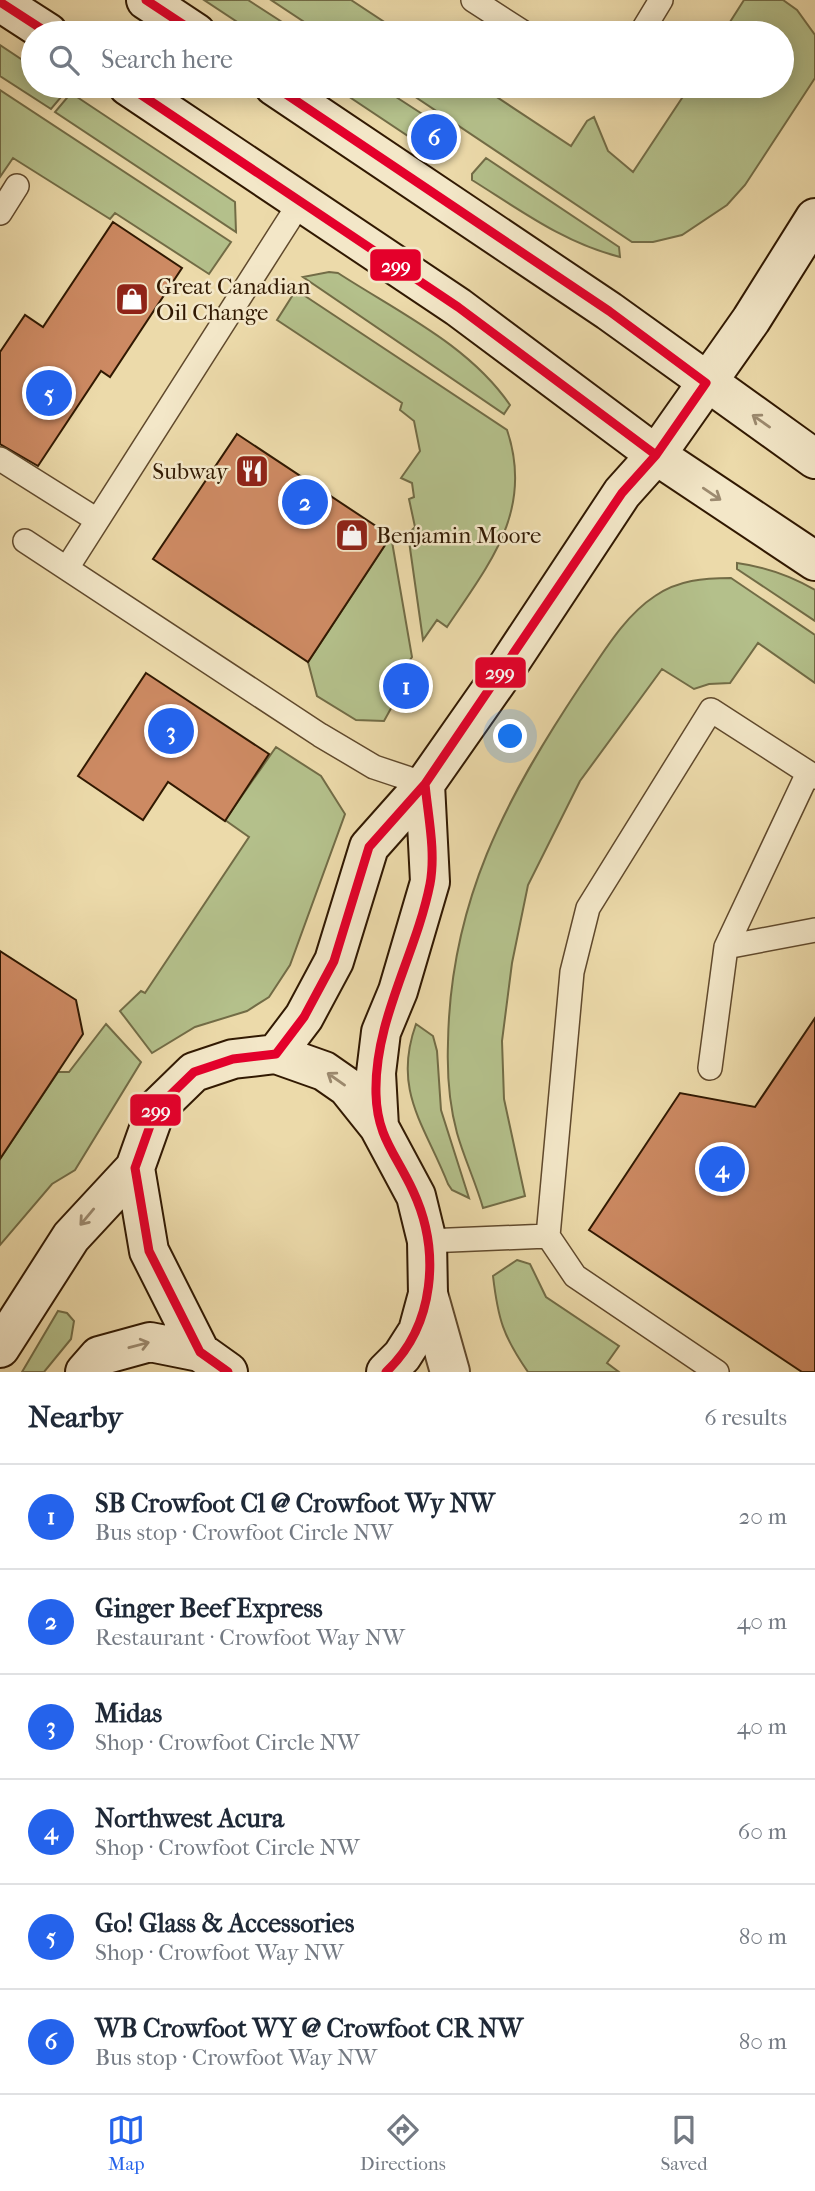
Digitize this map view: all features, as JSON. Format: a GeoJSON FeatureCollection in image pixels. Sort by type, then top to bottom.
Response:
{"type":"FeatureCollection","features":[{"type":"Feature","properties":{"kind":"street"},"geometry":{"type":"LineString","coordinates":[[146,0],[178,21]]}},
{"type":"Feature","properties":{"kind":"street"},"geometry":{"type":"LineString","coordinates":[[0,2],[29,21]]}},
{"type":"Feature","properties":{"kind":"street"},"geometry":{"type":"LineString","coordinates":[[146,98],[458,307],[656,455],[815,561]]}},
{"type":"Feature","properties":{"kind":"street"},"geometry":{"type":"LineString","coordinates":[[292,98],[609,311],[815,459]]}},
{"type":"Feature","properties":{"kind":"street"},"geometry":{"type":"LineString","coordinates":[[276,1054],[304,1017],[334,961],[369,847],[425,784],[622,493],[656,455],[706,383],[815,218]]}},
{"type":"Feature","properties":{"kind":"street"},"geometry":{"type":"LineString","coordinates":[[379,1127],[376,1073],[381,1032],[398,991],[430,882],[425,784]]}},
{"type":"Feature","properties":{"kind":"street"},"geometry":{"type":"LineString","coordinates":[[0,1348],[71,1237],[135,1168],[156,1109],[194,1072],[233,1059],[276,1054],[324,1070],[347,1087],[379,1127],[415,1196],[427,1241],[428,1294],[450,1372]]}},
{"type":"Feature","properties":{"kind":"street"},"geometry":{"type":"LineString","coordinates":[[135,1168],[149,1251],[214,1362]]}},
{"type":"Feature","properties":{"kind":"street"},"geometry":{"type":"LineString","coordinates":[[386,1372],[402,1356],[418,1331],[428,1294]]}},
{"type":"Feature","properties":{"kind":"street"},"geometry":{"type":"LineString","coordinates":[[85,1372],[99,1356],[150,1342],[214,1362]]}},
{"type":"Feature","properties":{"kind":"lane"},"geometry":{"type":"LineString","coordinates":[[473,0],[505,21]]}},
{"type":"Feature","properties":{"kind":"lane"},"geometry":{"type":"LineString","coordinates":[[648,21],[661,0]]}},
{"type":"Feature","properties":{"kind":"lane"},"geometry":{"type":"LineString","coordinates":[[0,213],[17,186]]}},
{"type":"Feature","properties":{"kind":"lane"},"geometry":{"type":"LineString","coordinates":[[67,568],[301,201]]}},
{"type":"Feature","properties":{"kind":"lane"},"geometry":{"type":"LineString","coordinates":[[0,459],[97,520]]}},
{"type":"Feature","properties":{"kind":"lane"},"geometry":{"type":"LineString","coordinates":[[25,541],[320,735],[374,767],[425,784]]}},
{"type":"Feature","properties":{"kind":"lane"},"geometry":{"type":"LineString","coordinates":[[710,1068],[726,947],[812,775],[711,710],[588,908],[572,972],[548,1236],[575,1276],[717,1372]]}},
{"type":"Feature","properties":{"kind":"lane"},"geometry":{"type":"LineString","coordinates":[[726,947],[815,930]]}},
{"type":"Feature","properties":{"kind":"lane"},"geometry":{"type":"LineString","coordinates":[[427,1241],[548,1236]]}},
{"type":"Feature","properties":{"kind":"green space"},"geometry":{"type":"Polygon","coordinates":[[[204,0],[248,0],[280,21],[236,21],[204,0]]]}},
{"type":"Feature","properties":{"kind":"green space"},"geometry":{"type":"Polygon","coordinates":[[[271,0],[351,0],[383,21],[303,21],[271,0]]]}},
{"type":"Feature","properties":{"kind":"green space"},"geometry":{"type":"Polygon","coordinates":[[[744,0],[783,0],[797,10],[815,35],[815,78],[745,185],[727,205],[682,235],[653,242],[632,242],[417,98],[498,98],[571,146],[587,121],[594,117],[608,151],[633,172],[682,98],[794,98],[794,21],[731,21],[744,0]]]}},
{"type":"Feature","properties":{"kind":"green space"},"geometry":{"type":"Polygon","coordinates":[[[0,45],[21,59],[21,90],[0,76],[0,45]]]}},
{"type":"Feature","properties":{"kind":"green space"},"geometry":{"type":"Polygon","coordinates":[[[0,90],[231,242],[209,274],[115,213],[110,219],[13,158],[0,177],[0,90]]]}},
{"type":"Feature","properties":{"kind":"green space"},"geometry":{"type":"Polygon","coordinates":[[[34,98],[60,98],[51,109],[34,98]]]}},
{"type":"Feature","properties":{"kind":"green space"},"geometry":{"type":"Polygon","coordinates":[[[67,98],[79,98],[235,202],[236,232],[55,112],[67,98]]]}},
{"type":"Feature","properties":{"kind":"green space"},"geometry":{"type":"Polygon","coordinates":[[[351,98],[398,98],[430,119],[417,142],[351,98]]]}},
{"type":"Feature","properties":{"kind":"green space"},"geometry":{"type":"Polygon","coordinates":[[[486,158],[619,247],[620,257],[561,234],[472,180],[472,174],[486,158]]]}},
{"type":"Feature","properties":{"kind":"green space"},"geometry":{"type":"Polygon","coordinates":[[[338,273],[453,347],[493,384],[510,405],[504,414],[303,277],[338,273]]]}},
{"type":"Feature","properties":{"kind":"green space"},"geometry":{"type":"Polygon","coordinates":[[[296,290],[507,430],[514,459],[515,486],[511,511],[503,534],[492,558],[447,627],[437,620],[423,640],[408,534],[415,527],[409,499],[414,497],[412,483],[401,478],[420,451],[414,421],[400,410],[402,403],[277,320],[296,290]]]}},
{"type":"Feature","properties":{"kind":"green space"},"geometry":{"type":"Polygon","coordinates":[[[391,536],[412,657],[398,678],[405,683],[384,721],[356,720],[317,696],[308,662],[391,536]]]}},
{"type":"Feature","properties":{"kind":"green space"},"geometry":{"type":"Polygon","coordinates":[[[737,563],[778,572],[815,590],[815,621],[737,569],[737,563]]]}},
{"type":"Feature","properties":{"kind":"green space"},"geometry":{"type":"Polygon","coordinates":[[[731,578],[815,635],[815,683],[758,643],[730,683],[709,684],[694,689],[662,669],[580,781],[528,885],[512,963],[502,1041],[504,1099],[525,1196],[483,1208],[454,1122],[448,1054],[451,992],[459,944],[471,898],[487,854],[528,769],[623,625],[643,605],[673,586],[701,579],[731,578]]]}},
{"type":"Feature","properties":{"kind":"green space"},"geometry":{"type":"Polygon","coordinates":[[[276,747],[321,776],[345,814],[290,965],[269,997],[247,1011],[195,1027],[152,1053],[120,1011],[141,991],[145,993],[249,837],[225,820],[276,747]]]}},
{"type":"Feature","properties":{"kind":"green space"},"geometry":{"type":"Polygon","coordinates":[[[106,1024],[141,1062],[75,1170],[52,1184],[0,1245],[0,1159],[58,1072],[69,1072],[106,1024]]]}},
{"type":"Feature","properties":{"kind":"green space"},"geometry":{"type":"Polygon","coordinates":[[[416,1024],[433,1036],[437,1051],[441,1110],[469,1198],[452,1190],[448,1184],[414,1107],[408,1069],[416,1024]]]}},
{"type":"Feature","properties":{"kind":"green space"},"geometry":{"type":"Polygon","coordinates":[[[517,1260],[530,1264],[546,1297],[619,1346],[607,1363],[619,1372],[528,1372],[503,1327],[493,1276],[517,1260]]]}},
{"type":"Feature","properties":{"kind":"green space"},"geometry":{"type":"Polygon","coordinates":[[[58,1311],[67,1313],[74,1321],[71,1339],[44,1372],[22,1372],[58,1311]]]}},
{"type":"Feature","properties":{"kind":"building"},"geometry":{"type":"Polygon","coordinates":[[[113,222],[182,268],[110,377],[101,371],[38,466],[0,444],[0,352],[25,315],[43,327],[113,222]]]}},
{"type":"Feature","properties":{"kind":"building"},"geometry":{"type":"Polygon","coordinates":[[[237,434],[391,536],[308,662],[153,559],[237,434]]]}},
{"type":"Feature","properties":{"kind":"building"},"geometry":{"type":"Polygon","coordinates":[[[146,673],[269,754],[225,821],[168,782],[143,820],[78,776],[146,673]]]}},
{"type":"Feature","properties":{"kind":"building"},"geometry":{"type":"Polygon","coordinates":[[[0,951],[76,1000],[83,1034],[0,1159],[0,951]]]}},
{"type":"Feature","properties":{"kind":"building"},"geometry":{"type":"Polygon","coordinates":[[[815,1018],[815,1372],[802,1372],[589,1230],[680,1093],[755,1107],[815,1018]]]}},
{"type":"Feature","properties":{"kind":"transit line","name":"299"},"geometry":{"type":"LineString","coordinates":[[146,0],[178,21]]}},
{"type":"Feature","properties":{"kind":"transit line","name":"299"},"geometry":{"type":"LineString","coordinates":[[0,2],[29,21]]}},
{"type":"Feature","properties":{"kind":"transit line","name":"299"},"geometry":{"type":"LineString","coordinates":[[146,98],[458,307],[656,455]]}},
{"type":"Feature","properties":{"kind":"transit line","name":"299"},"geometry":{"type":"LineString","coordinates":[[228,1372],[200,1352],[149,1251],[135,1168],[156,1109],[194,1072],[233,1059],[276,1054],[304,1017],[334,961],[369,847],[425,784],[622,493],[656,455],[706,383],[609,311],[292,98]]}},
{"type":"Feature","properties":{"kind":"transit line","name":"299"},"geometry":{"type":"LineString","coordinates":[[386,1372],[415,1333],[428,1287],[430,1263],[422,1214],[388,1145],[380,1122],[376,1094],[382,1040],[424,910],[432,872],[425,784]]}},
{"type":"Feature","properties":{"kind":"place","name":"WB Crowfoot WY @ Crowfoot CR NW"},"geometry":{"type":"Point","coordinates":[434,137]}},
{"type":"Feature","properties":{"kind":"place","name":"Great Canadian Oil Change"},"geometry":{"type":"Point","coordinates":[132,299]}},
{"type":"Feature","properties":{"kind":"place","name":"Go! Glass & Accessories"},"geometry":{"type":"Point","coordinates":[49,393]}},
{"type":"Feature","properties":{"kind":"place","name":"Subway"},"geometry":{"type":"Point","coordinates":[252,471]}},
{"type":"Feature","properties":{"kind":"place","name":"Ginger Beef Express"},"geometry":{"type":"Point","coordinates":[305,502]}},
{"type":"Feature","properties":{"kind":"place","name":"Benjamin Moore"},"geometry":{"type":"Point","coordinates":[352,535]}},
{"type":"Feature","properties":{"kind":"place","name":"SB Crowfoot Cl @ Crowfoot Wy NW"},"geometry":{"type":"Point","coordinates":[406,686]}},
{"type":"Feature","properties":{"kind":"place","name":"Midas"},"geometry":{"type":"Point","coordinates":[171,731]}},
{"type":"Feature","properties":{"kind":"place","name":"Northwest Acura"},"geometry":{"type":"Point","coordinates":[722,1169]}}]}
